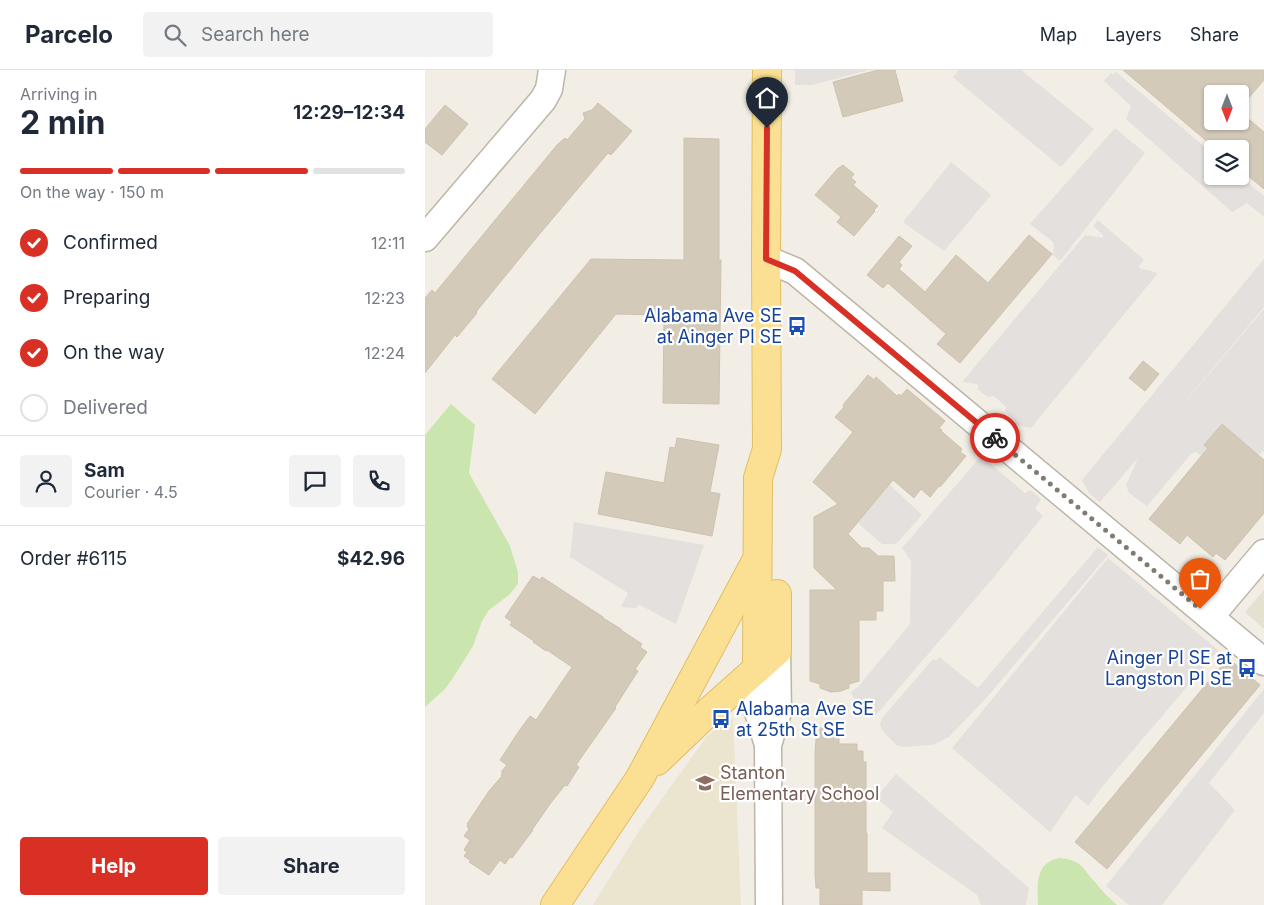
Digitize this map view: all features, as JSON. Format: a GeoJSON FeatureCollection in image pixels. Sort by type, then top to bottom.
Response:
{"type":"FeatureCollection","features":[{"type":"Feature","properties":{"kind":"main road"},"geometry":{"type":"LineString","coordinates":[[767,70],[767,449],[758,478],[758,558],[767,660]]}},
{"type":"Feature","properties":{"kind":"main road"},"geometry":{"type":"LineString","coordinates":[[640,778],[704,716],[767,660],[777,478],[767,449]]}},
{"type":"Feature","properties":{"kind":"main road"},"geometry":{"type":"LineString","coordinates":[[555,905],[640,778],[758,558]]}},
{"type":"Feature","properties":{"kind":"street"},"geometry":{"type":"LineString","coordinates":[[425,238],[543,100],[549,89],[552,70]]}},
{"type":"Feature","properties":{"kind":"street"},"geometry":{"type":"LineString","coordinates":[[766,259],[795,271],[1264,662]]}},
{"type":"Feature","properties":{"kind":"street"},"geometry":{"type":"LineString","coordinates":[[1210,617],[1264,553]]}},
{"type":"Feature","properties":{"kind":"street"},"geometry":{"type":"LineString","coordinates":[[767,660],[759,712],[768,744],[769,905]]}},
{"type":"Feature","properties":{"kind":"shaded area"},"geometry":{"type":"Polygon","coordinates":[[[795,70],[869,70],[812,85],[795,85],[795,70]]]}},
{"type":"Feature","properties":{"kind":"shaded area"},"geometry":{"type":"Polygon","coordinates":[[[959,70],[1021,70],[1094,129],[1061,167],[953,77],[959,70]]]}},
{"type":"Feature","properties":{"kind":"shaded area"},"geometry":{"type":"Polygon","coordinates":[[[1116,72],[1204,146],[1204,185],[1249,184],[1264,196],[1264,217],[1247,203],[1232,212],[1126,119],[1131,106],[1104,81],[1111,73],[1113,75],[1116,72]]]}},
{"type":"Feature","properties":{"kind":"shaded area"},"geometry":{"type":"Polygon","coordinates":[[[1115,128],[1145,153],[1060,261],[1052,254],[1053,242],[1030,224],[1115,128]]]}},
{"type":"Feature","properties":{"kind":"shaded area"},"geometry":{"type":"Polygon","coordinates":[[[951,162],[991,195],[944,251],[903,222],[951,162]]]}},
{"type":"Feature","properties":{"kind":"shaded area"},"geometry":{"type":"Polygon","coordinates":[[[1098,220],[1144,260],[1139,268],[1158,273],[1031,428],[1012,424],[1015,421],[1005,411],[1006,407],[994,396],[988,397],[977,389],[979,387],[977,384],[962,382],[1085,235],[1103,238],[1103,235],[1093,226],[1098,220]]]}},
{"type":"Feature","properties":{"kind":"shaded area"},"geometry":{"type":"Polygon","coordinates":[[[1264,259],[1264,307],[1153,440],[1264,309],[1264,452],[1262,451],[1259,455],[1221,424],[1204,445],[1208,448],[1202,456],[1196,452],[1191,454],[1147,506],[1129,493],[1126,485],[1138,458],[1100,502],[1089,493],[1082,480],[1264,259]]]}},
{"type":"Feature","properties":{"kind":"shaded area"},"geometry":{"type":"Polygon","coordinates":[[[981,456],[1025,493],[1030,490],[1041,499],[1035,509],[1043,516],[994,577],[876,715],[863,718],[851,692],[858,687],[910,624],[911,561],[902,548],[981,456]]]}},
{"type":"Feature","properties":{"kind":"shaded area"},"geometry":{"type":"Polygon","coordinates":[[[890,485],[922,515],[896,544],[882,544],[858,523],[890,485]]]}},
{"type":"Feature","properties":{"kind":"shaded area"},"geometry":{"type":"Polygon","coordinates":[[[574,522],[704,545],[676,624],[638,604],[636,608],[621,607],[628,593],[570,557],[574,522]]]}},
{"type":"Feature","properties":{"kind":"shaded area"},"geometry":{"type":"Polygon","coordinates":[[[1098,547],[1108,555],[987,697],[949,737],[932,745],[902,747],[896,745],[882,730],[880,725],[882,718],[933,659],[936,661],[939,657],[978,688],[1098,547]]]}},
{"type":"Feature","properties":{"kind":"shaded area"},"geometry":{"type":"Polygon","coordinates":[[[1108,558],[1218,650],[1101,788],[1088,806],[1076,795],[1050,832],[952,748],[1108,558]]]}},
{"type":"Feature","properties":{"kind":"shaded area"},"geometry":{"type":"Polygon","coordinates":[[[1264,590],[1264,629],[1245,612],[1264,590]]]}},
{"type":"Feature","properties":{"kind":"shaded area"},"geometry":{"type":"Polygon","coordinates":[[[1264,689],[1264,713],[1209,783],[1235,810],[1162,905],[1129,905],[1106,886],[1264,689]]]}},
{"type":"Feature","properties":{"kind":"shaded area","name":"Stanton Elementary School"},"geometry":{"type":"Polygon","coordinates":[[[733,718],[741,905],[593,905],[639,831],[707,736],[733,718]]]}},
{"type":"Feature","properties":{"kind":"shaded area"},"geometry":{"type":"Polygon","coordinates":[[[896,774],[1029,888],[1026,905],[981,905],[977,895],[882,828],[893,812],[876,798],[896,774]]]}},
{"type":"Feature","properties":{"kind":"green space"},"geometry":{"type":"Polygon","coordinates":[[[451,404],[475,425],[469,473],[510,546],[518,572],[518,584],[509,595],[489,610],[482,621],[473,646],[453,678],[445,689],[425,707],[425,435],[451,404]]]}},
{"type":"Feature","properties":{"kind":"green space"},"geometry":{"type":"Polygon","coordinates":[[[1060,858],[1073,861],[1081,866],[1102,891],[1117,905],[1038,905],[1039,876],[1046,864],[1060,858]]]}},
{"type":"Feature","properties":{"kind":"building"},"geometry":{"type":"Polygon","coordinates":[[[878,70],[895,70],[903,101],[843,117],[833,82],[878,70]]]}},
{"type":"Feature","properties":{"kind":"building"},"geometry":{"type":"Polygon","coordinates":[[[1123,70],[1264,70],[1264,80],[1249,98],[1249,85],[1204,85],[1204,130],[1249,130],[1249,120],[1264,132],[1264,189],[1249,176],[1249,140],[1205,140],[1123,70]]]}},
{"type":"Feature","properties":{"kind":"building"},"geometry":{"type":"Polygon","coordinates":[[[598,103],[632,131],[611,155],[608,153],[537,237],[477,313],[457,337],[455,335],[425,373],[425,298],[432,290],[435,293],[557,145],[565,138],[567,140],[585,119],[583,113],[592,110],[598,103]]]}},
{"type":"Feature","properties":{"kind":"building"},"geometry":{"type":"Polygon","coordinates":[[[445,105],[468,124],[442,155],[425,142],[425,129],[445,105]]]}},
{"type":"Feature","properties":{"kind":"building"},"geometry":{"type":"Polygon","coordinates":[[[684,138],[719,139],[719,260],[721,260],[719,404],[663,403],[664,315],[616,314],[535,414],[492,379],[591,259],[684,260],[684,138]]]}},
{"type":"Feature","properties":{"kind":"building"},"geometry":{"type":"Polygon","coordinates":[[[843,165],[854,174],[851,178],[856,182],[853,185],[878,206],[854,236],[837,222],[841,217],[815,195],[838,168],[843,165]]]}},
{"type":"Feature","properties":{"kind":"building"},"geometry":{"type":"Polygon","coordinates":[[[1029,235],[1052,254],[960,363],[937,344],[946,334],[888,283],[883,288],[867,275],[899,236],[912,246],[899,262],[902,265],[899,269],[925,292],[956,255],[988,283],[1029,235]]]}},
{"type":"Feature","properties":{"kind":"building"},"geometry":{"type":"Polygon","coordinates":[[[1143,361],[1159,374],[1145,391],[1129,378],[1143,361]]]}},
{"type":"Feature","properties":{"kind":"building"},"geometry":{"type":"Polygon","coordinates":[[[868,375],[874,380],[876,377],[897,396],[899,394],[901,396],[907,389],[945,421],[939,428],[962,449],[960,452],[966,456],[930,497],[921,489],[914,498],[893,480],[848,534],[862,548],[869,548],[878,556],[894,556],[895,581],[883,581],[883,611],[876,611],[876,620],[859,620],[859,681],[849,684],[849,688],[831,692],[820,688],[820,684],[810,681],[810,590],[837,590],[814,568],[814,517],[838,504],[813,482],[853,432],[835,417],[868,375]]]}},
{"type":"Feature","properties":{"kind":"building"},"geometry":{"type":"Polygon","coordinates":[[[1222,424],[1264,460],[1264,513],[1225,560],[1216,553],[1213,557],[1187,535],[1180,544],[1149,519],[1208,448],[1204,445],[1222,424]]]}},
{"type":"Feature","properties":{"kind":"building"},"geometry":{"type":"Polygon","coordinates":[[[677,438],[719,445],[710,492],[720,494],[712,536],[598,514],[606,472],[664,483],[670,447],[675,448],[677,438]]]}},
{"type":"Feature","properties":{"kind":"building"},"geometry":{"type":"Polygon","coordinates":[[[533,576],[540,580],[542,577],[621,629],[642,644],[640,647],[647,652],[635,669],[638,671],[616,708],[576,765],[579,767],[567,786],[565,785],[550,804],[512,858],[510,857],[505,864],[500,860],[489,875],[469,862],[471,861],[464,856],[467,852],[464,850],[470,840],[464,836],[469,829],[467,824],[489,791],[502,776],[503,772],[501,772],[507,765],[500,760],[519,731],[530,716],[536,720],[572,667],[510,625],[512,622],[505,617],[533,576]]]}},
{"type":"Feature","properties":{"kind":"building"},"geometry":{"type":"Polygon","coordinates":[[[1228,658],[1260,685],[1107,869],[1075,842],[1228,658]]]}},
{"type":"Feature","properties":{"kind":"building"},"geometry":{"type":"Polygon","coordinates":[[[820,728],[839,728],[839,744],[857,744],[857,751],[863,751],[863,762],[866,762],[867,873],[890,873],[890,891],[862,890],[862,905],[820,905],[820,888],[816,888],[815,873],[815,753],[816,739],[820,739],[820,728]]]}},
{"type":"Feature","properties":{"kind":"way so far"},"geometry":{"type":"LineString","coordinates":[[995,438],[1200,609]]}},
{"type":"Feature","properties":{"kind":"place","name":"Alabama Ave SE at Ainger Pl SE"},"geometry":{"type":"Point","coordinates":[797,326]}},
{"type":"Feature","properties":{"kind":"place","name":"Ainger Pl SE at Langston Pl SE"},"geometry":{"type":"Point","coordinates":[1247,668]}},
{"type":"Feature","properties":{"kind":"place","name":"Alabama Ave SE at 25th St SE"},"geometry":{"type":"Point","coordinates":[721,719]}},
{"type":"Feature","properties":{"kind":"place","name":"Stanton Elementary School"},"geometry":{"type":"Point","coordinates":[705,783]}},
{"type":"Feature","properties":{"kind":"route"},"geometry":{"type":"LineString","coordinates":[[767,128],[766,259],[795,271],[995,438]]}}]}
